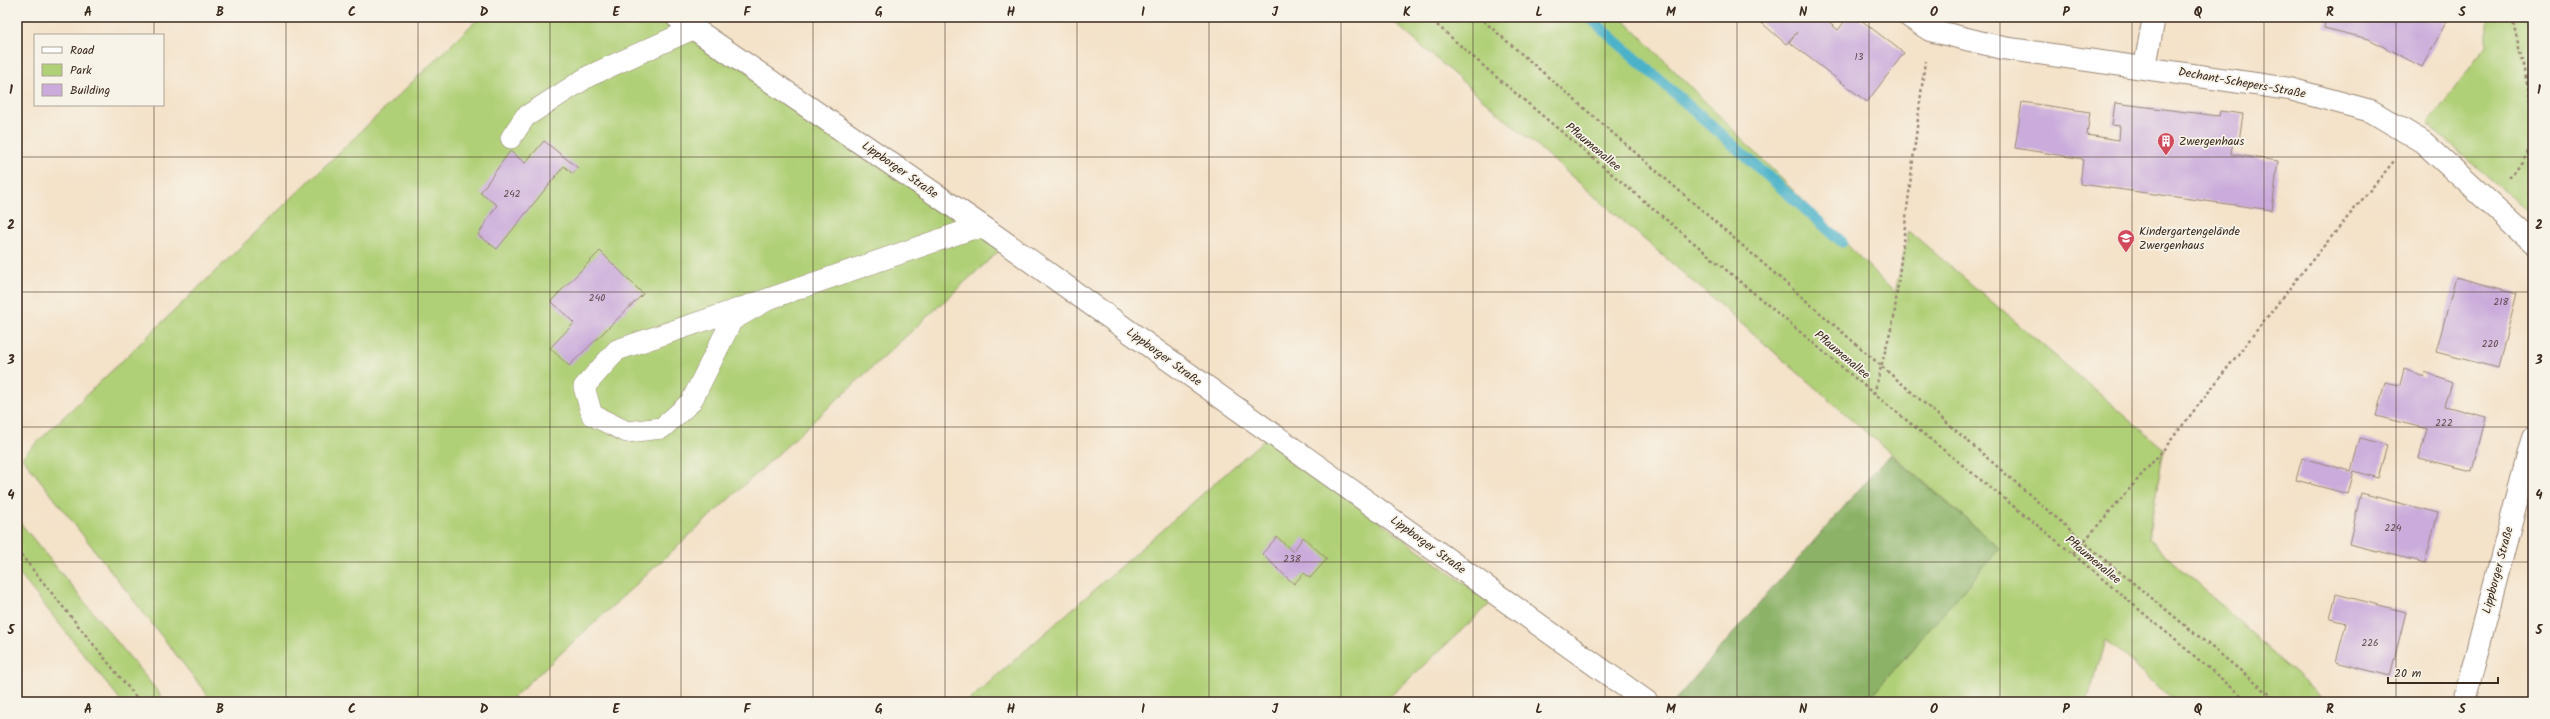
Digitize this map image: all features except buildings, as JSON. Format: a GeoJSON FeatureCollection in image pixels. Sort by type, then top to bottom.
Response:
{"type":"FeatureCollection","features":[{"type":"Feature","properties":{"kind":"street","name":"Dechant-Schepers-Straße"},"geometry":{"type":"LineString","coordinates":[[1910,17],[1930,30],[2003,48],[2145,67],[2290,89],[2371,111],[2423,142],[2485,200],[2533,242]]}},
{"type":"Feature","properties":{"kind":"street"},"geometry":{"type":"LineString","coordinates":[[2145,67],[2154,17]]}},
{"type":"Feature","properties":{"kind":"street","name":"Lippborger Straße"},"geometry":{"type":"LineString","coordinates":[[686,22],[986,229],[1648,702]]}},
{"type":"Feature","properties":{"kind":"street","name":"Lippborger Straße"},"geometry":{"type":"LineString","coordinates":[[2464,702],[2533,437]]}},
{"type":"Feature","properties":{"kind":"lane"},"geometry":{"type":"LineString","coordinates":[[511,138],[524,117],[589,76],[686,22]]}},
{"type":"Feature","properties":{"kind":"lane"},"geometry":{"type":"LineString","coordinates":[[771,298],[732,320],[691,402],[662,428],[627,432],[592,415],[584,387],[617,350],[971,229],[986,229]]}},
{"type":"Feature","properties":{"kind":"path","name":"Pflaumenallee"},"geometry":{"type":"LineString","coordinates":[[1428,17],[1488,70],[1874,394],[2073,554],[2249,702]]}},
{"type":"Feature","properties":{"kind":"path"},"geometry":{"type":"LineString","coordinates":[[1479,17],[2084,541],[2279,702]]}},
{"type":"Feature","properties":{"kind":"path"},"geometry":{"type":"LineString","coordinates":[[2512,17],[2533,109]]}},
{"type":"Feature","properties":{"kind":"path"},"geometry":{"type":"LineString","coordinates":[[1874,394],[1894,317],[1930,30]]}},
{"type":"Feature","properties":{"kind":"path"},"geometry":{"type":"LineString","coordinates":[[2073,554],[2164,449],[2300,276],[2413,137]]}},
{"type":"Feature","properties":{"kind":"path"},"geometry":{"type":"LineString","coordinates":[[2485,200],[2523,163],[2533,141]]}},
{"type":"Feature","properties":{"kind":"path"},"geometry":{"type":"LineString","coordinates":[[17,550],[140,702]]}},
{"type":"Feature","properties":{"kind":"green space"},"geometry":{"type":"Polygon","coordinates":[[[480,17],[669,17],[1002,248],[508,702],[213,702],[22,457],[480,17]]]}},
{"type":"Feature","properties":{"kind":"green space"},"geometry":{"type":"Polygon","coordinates":[[[1388,17],[1621,17],[1895,293],[1909,231],[2164,449],[2148,538],[2326,702],[2177,702],[2106,640],[2087,702],[1866,702],[2000,548],[1388,17]]]}},
{"type":"Feature","properties":{"kind":"green space"},"geometry":{"type":"Polygon","coordinates":[[[2487,17],[2525,17],[2533,42],[2533,216],[2428,124],[2487,45],[2487,17]]]}},
{"type":"Feature","properties":{"kind":"green space"},"geometry":{"type":"Polygon","coordinates":[[[1266,438],[1491,603],[1384,702],[967,702],[1266,438]]]}},
{"type":"Feature","properties":{"kind":"green space"},"geometry":{"type":"Polygon","coordinates":[[[1890,454],[2000,548],[1866,702],[1677,702],[1675,700],[1890,454]]]}},
{"type":"Feature","properties":{"kind":"green space"},"geometry":{"type":"Polygon","coordinates":[[[17,519],[166,702],[122,702],[17,571],[17,519]]]}},
{"type":"Feature","properties":{"kind":"waterway"},"geometry":{"type":"LineString","coordinates":[[1589,17],[1842,242]]}},
{"type":"Feature","properties":{"kind":"place","name":"Zwergenhaus"},"geometry":{"type":"Point","coordinates":[2166,156]}},
{"type":"Feature","properties":{"kind":"place","name":"Kindergartengelände Zwergenhaus"},"geometry":{"type":"Point","coordinates":[2126,253]}}]}
